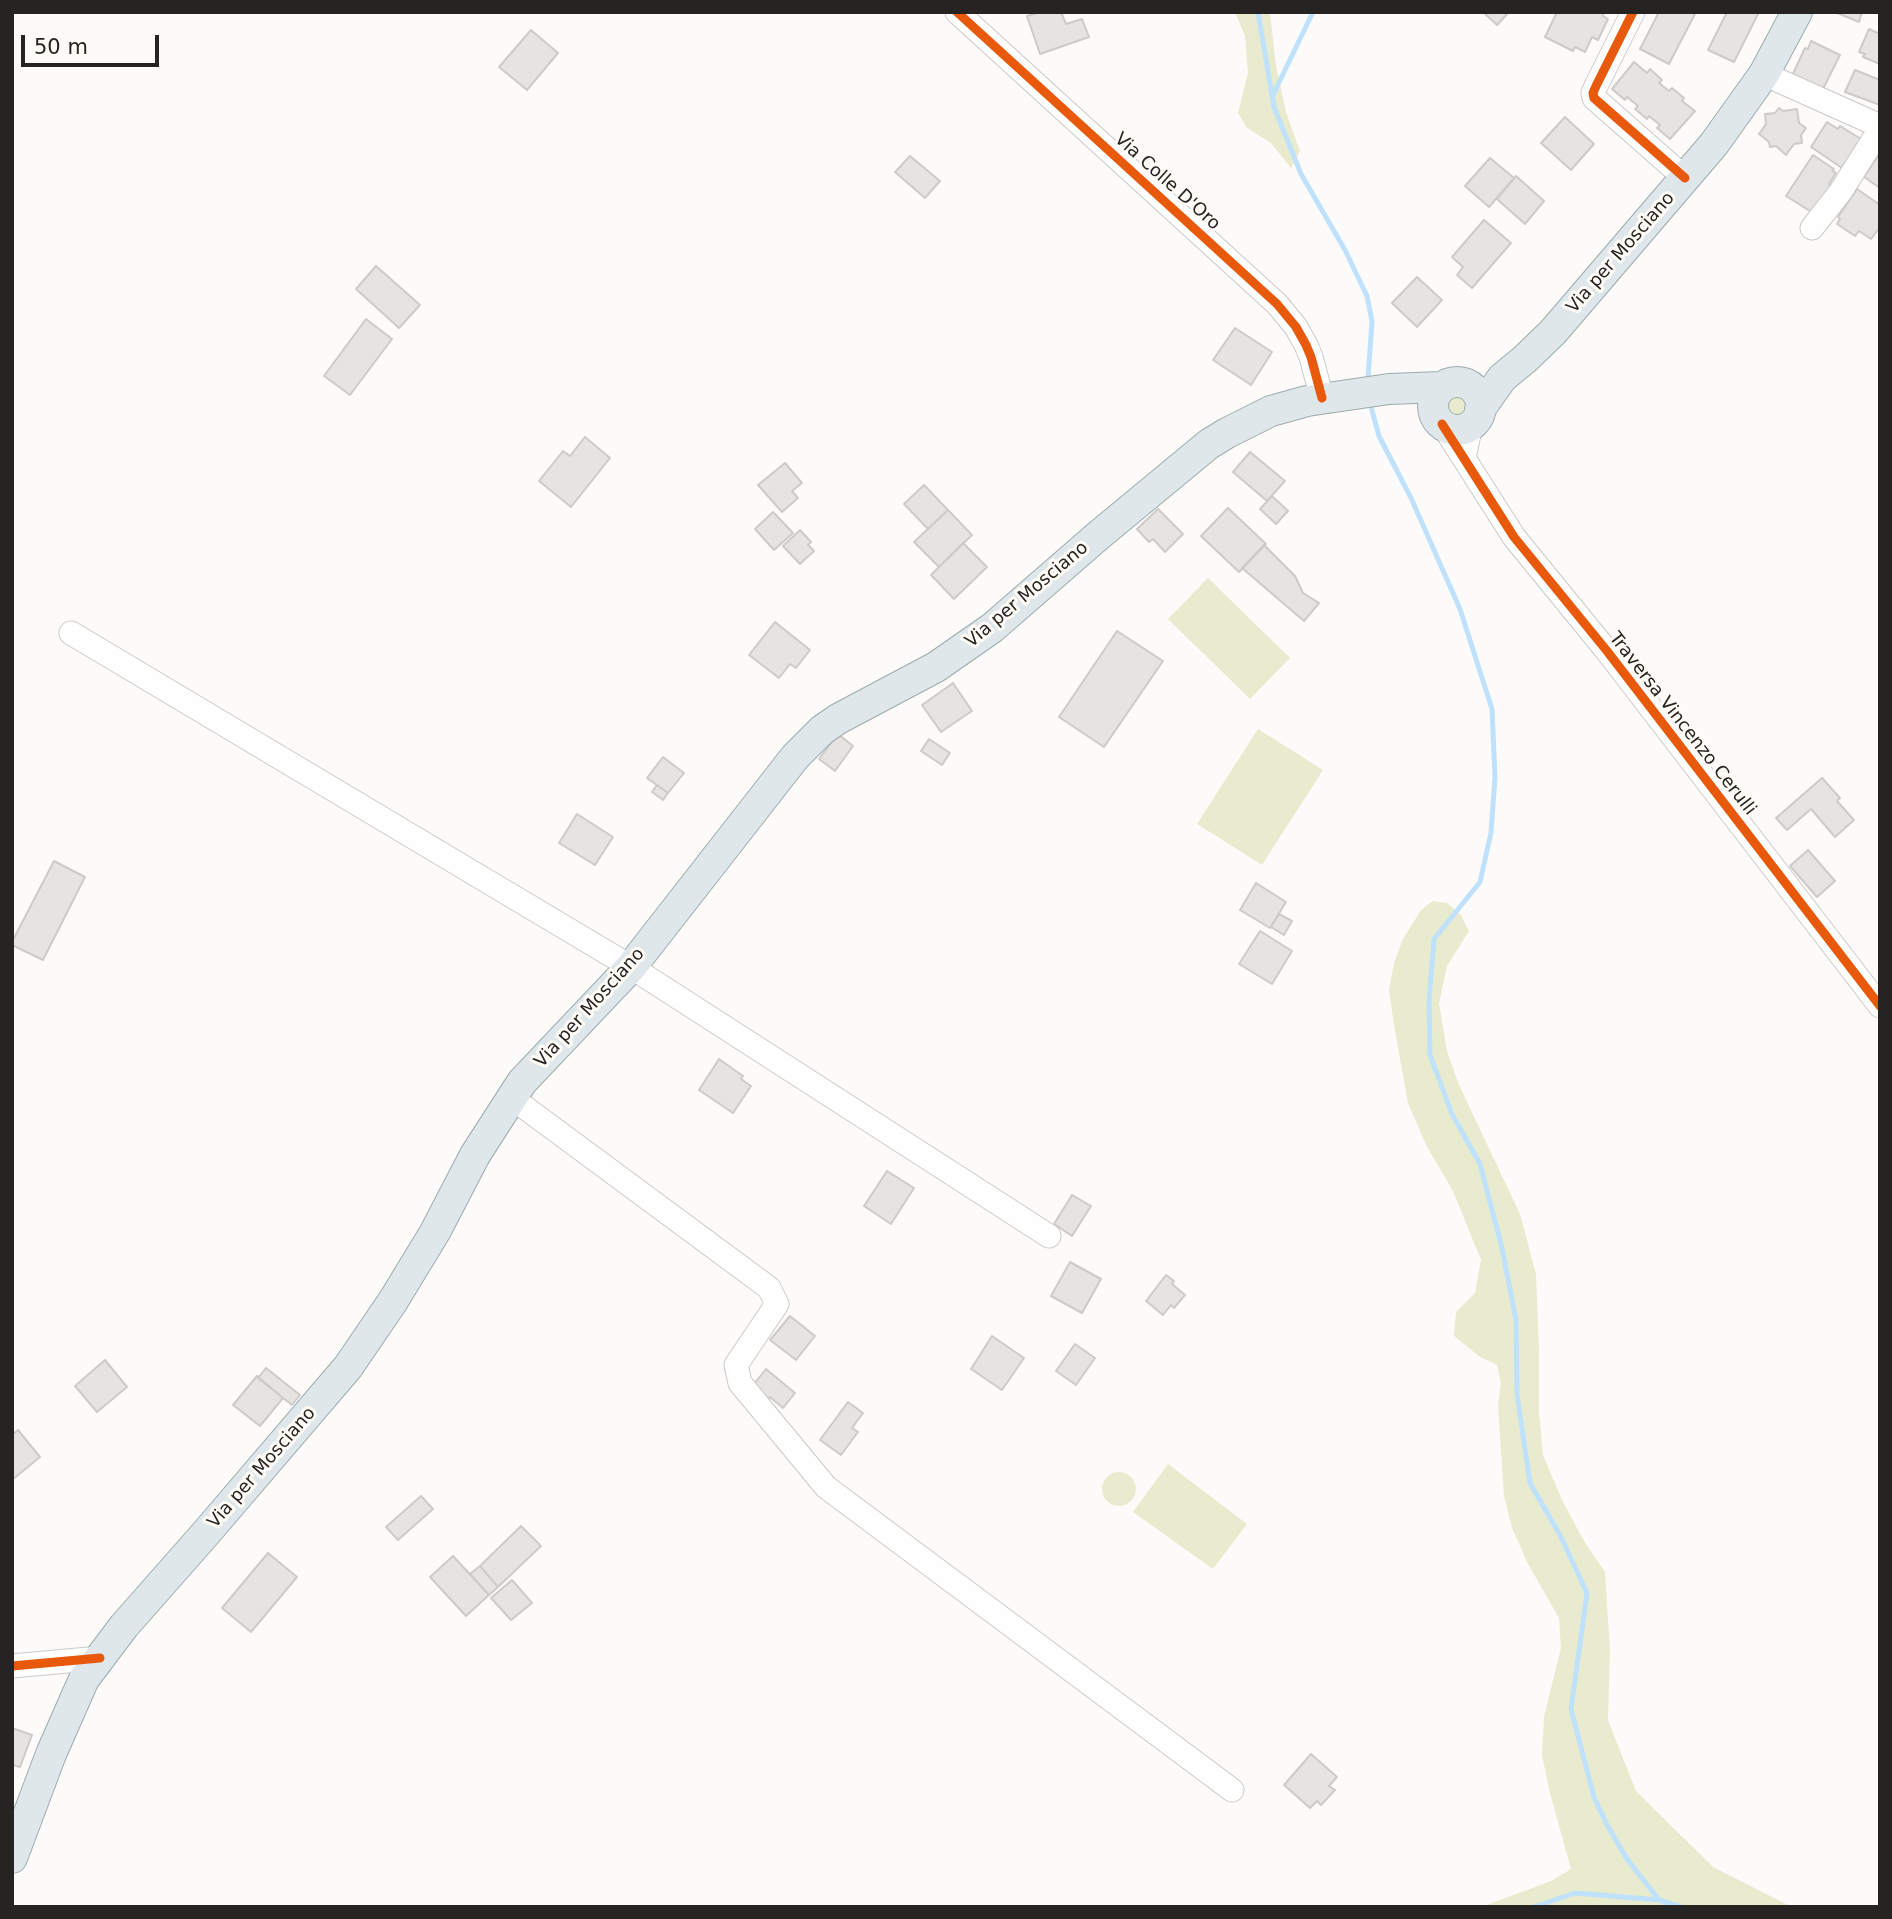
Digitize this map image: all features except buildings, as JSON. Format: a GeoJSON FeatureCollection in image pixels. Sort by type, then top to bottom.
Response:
{"type":"FeatureCollection","features":[{"type":"Feature","properties":{"kind":"main road","name":"Via per Mosciano"},"geometry":{"type":"LineString","coordinates":[[12,1858],[51,1754],[84,1679],[124,1626],[348,1367],[393,1301],[435,1232],[475,1155],[522,1082],[631,967],[795,757],[822,730],[838,719],[936,667],[992,628],[1209,444],[1248,421],[1271,411],[1322,398],[1389,389],[1465,401],[1502,377],[1553,332],[1685,178],[1764,74],[1797,12]]}},
{"type":"Feature","properties":{"kind":"main road"},"geometry":{"type":"LineString","coordinates":[[1389,389],[1439,421]]}},
{"type":"Feature","properties":{"kind":"main road"},"geometry":{"type":"LineString","coordinates":[[1439,421],[1433,405],[1434,398],[1465,401]]}},
{"type":"Feature","properties":{"kind":"street","name":"Via Colle D'Oro"},"geometry":{"type":"LineString","coordinates":[[957,12],[1277,304],[1296,327],[1311,357],[1322,398]]}},
{"type":"Feature","properties":{"kind":"street"},"geometry":{"type":"LineString","coordinates":[[1633,12],[1596,86],[1594,98],[1685,178]]}},
{"type":"Feature","properties":{"kind":"street"},"geometry":{"type":"LineString","coordinates":[[1764,74],[1880,128],[1841,191],[1812,228]]}},
{"type":"Feature","properties":{"kind":"street"},"geometry":{"type":"LineString","coordinates":[[1464,458],[1465,401]]}},
{"type":"Feature","properties":{"kind":"street","name":"Traversa Vincenzo Cerulli"},"geometry":{"type":"LineString","coordinates":[[1439,421],[1514,537],[1606,651],[1880,1006]]}},
{"type":"Feature","properties":{"kind":"street"},"geometry":{"type":"LineString","coordinates":[[71,633],[631,967],[1049,1236]]}},
{"type":"Feature","properties":{"kind":"street"},"geometry":{"type":"LineString","coordinates":[[512,1098],[769,1288],[778,1304],[736,1365],[740,1383],[826,1487],[1232,1790]]}},
{"type":"Feature","properties":{"kind":"street"},"geometry":{"type":"LineString","coordinates":[[12,1666],[100,1658]]}},
{"type":"Feature","properties":{"kind":"green space"},"geometry":{"type":"Polygon","coordinates":[[[1235,12],[1270,12],[1276,66],[1286,112],[1300,151],[1291,168],[1271,143],[1247,128],[1238,113],[1248,73],[1245,36],[1235,12]]]}},
{"type":"Feature","properties":{"kind":"green space"},"geometry":{"type":"Polygon","coordinates":[[[1457,392],[1467,396],[1471,406],[1467,416],[1457,420],[1447,416],[1443,406],[1447,396],[1457,392]]]}},
{"type":"Feature","properties":{"kind":"green space"},"geometry":{"type":"Polygon","coordinates":[[[1208,578],[1290,658],[1250,699],[1168,619],[1208,578]]]}},
{"type":"Feature","properties":{"kind":"green space"},"geometry":{"type":"Polygon","coordinates":[[[1258,729],[1323,770],[1262,865],[1197,824],[1258,729]]]}},
{"type":"Feature","properties":{"kind":"green space"},"geometry":{"type":"Polygon","coordinates":[[[1433,901],[1447,903],[1461,915],[1469,931],[1447,966],[1439,1004],[1447,1051],[1459,1085],[1520,1214],[1536,1274],[1539,1413],[1543,1455],[1562,1500],[1584,1541],[1605,1572],[1610,1650],[1608,1720],[1636,1791],[1713,1867],[1792,1907],[1481,1907],[1551,1881],[1571,1869],[1542,1755],[1544,1717],[1561,1648],[1559,1618],[1528,1564],[1512,1528],[1504,1496],[1498,1405],[1501,1383],[1497,1365],[1480,1357],[1454,1336],[1456,1312],[1475,1293],[1481,1260],[1453,1191],[1427,1147],[1408,1103],[1394,1025],[1389,990],[1394,963],[1403,939],[1421,910],[1433,901]]]}},
{"type":"Feature","properties":{"kind":"green space"},"geometry":{"type":"Polygon","coordinates":[[[1168,1464],[1247,1524],[1213,1569],[1133,1512],[1168,1464]]]}},
{"type":"Feature","properties":{"kind":"green space"},"geometry":{"type":"Polygon","coordinates":[[[1119,1472],[1131,1477],[1136,1489],[1131,1501],[1119,1506],[1107,1501],[1102,1489],[1107,1477],[1119,1472]]]}},
{"type":"Feature","properties":{"kind":"waterway"},"geometry":{"type":"LineString","coordinates":[[1258,12],[1274,107],[1301,174],[1345,250],[1367,296],[1372,321],[1368,379]]}},
{"type":"Feature","properties":{"kind":"waterway"},"geometry":{"type":"LineString","coordinates":[[1272,97],[1313,12]]}},
{"type":"Feature","properties":{"kind":"waterway"},"geometry":{"type":"LineString","coordinates":[[1370,403],[1379,436],[1411,498],[1460,609],[1492,709],[1495,777],[1491,833],[1480,882],[1434,939],[1429,1001],[1430,1055],[1452,1114],[1480,1164],[1502,1248],[1516,1320],[1517,1394],[1530,1483],[1561,1537],[1587,1593],[1571,1709],[1594,1797],[1627,1859],[1659,1900]]}},
{"type":"Feature","properties":{"kind":"waterway"},"geometry":{"type":"LineString","coordinates":[[1534,1907],[1575,1893],[1659,1900],[1681,1907]]}},
{"type":"Feature","properties":{"kind":"cycle path"},"geometry":{"type":"LineString","coordinates":[[957,12],[1277,304],[1296,327],[1306,345],[1322,398]]}},
{"type":"Feature","properties":{"kind":"cycle path"},"geometry":{"type":"LineString","coordinates":[[1633,12],[1596,86],[1594,98],[1685,178]]}},
{"type":"Feature","properties":{"kind":"cycle path"},"geometry":{"type":"LineString","coordinates":[[1442,424],[1514,537],[1607,651],[1880,1006]]}},
{"type":"Feature","properties":{"kind":"cycle path"},"geometry":{"type":"LineString","coordinates":[[12,1666],[100,1658]]}}]}
